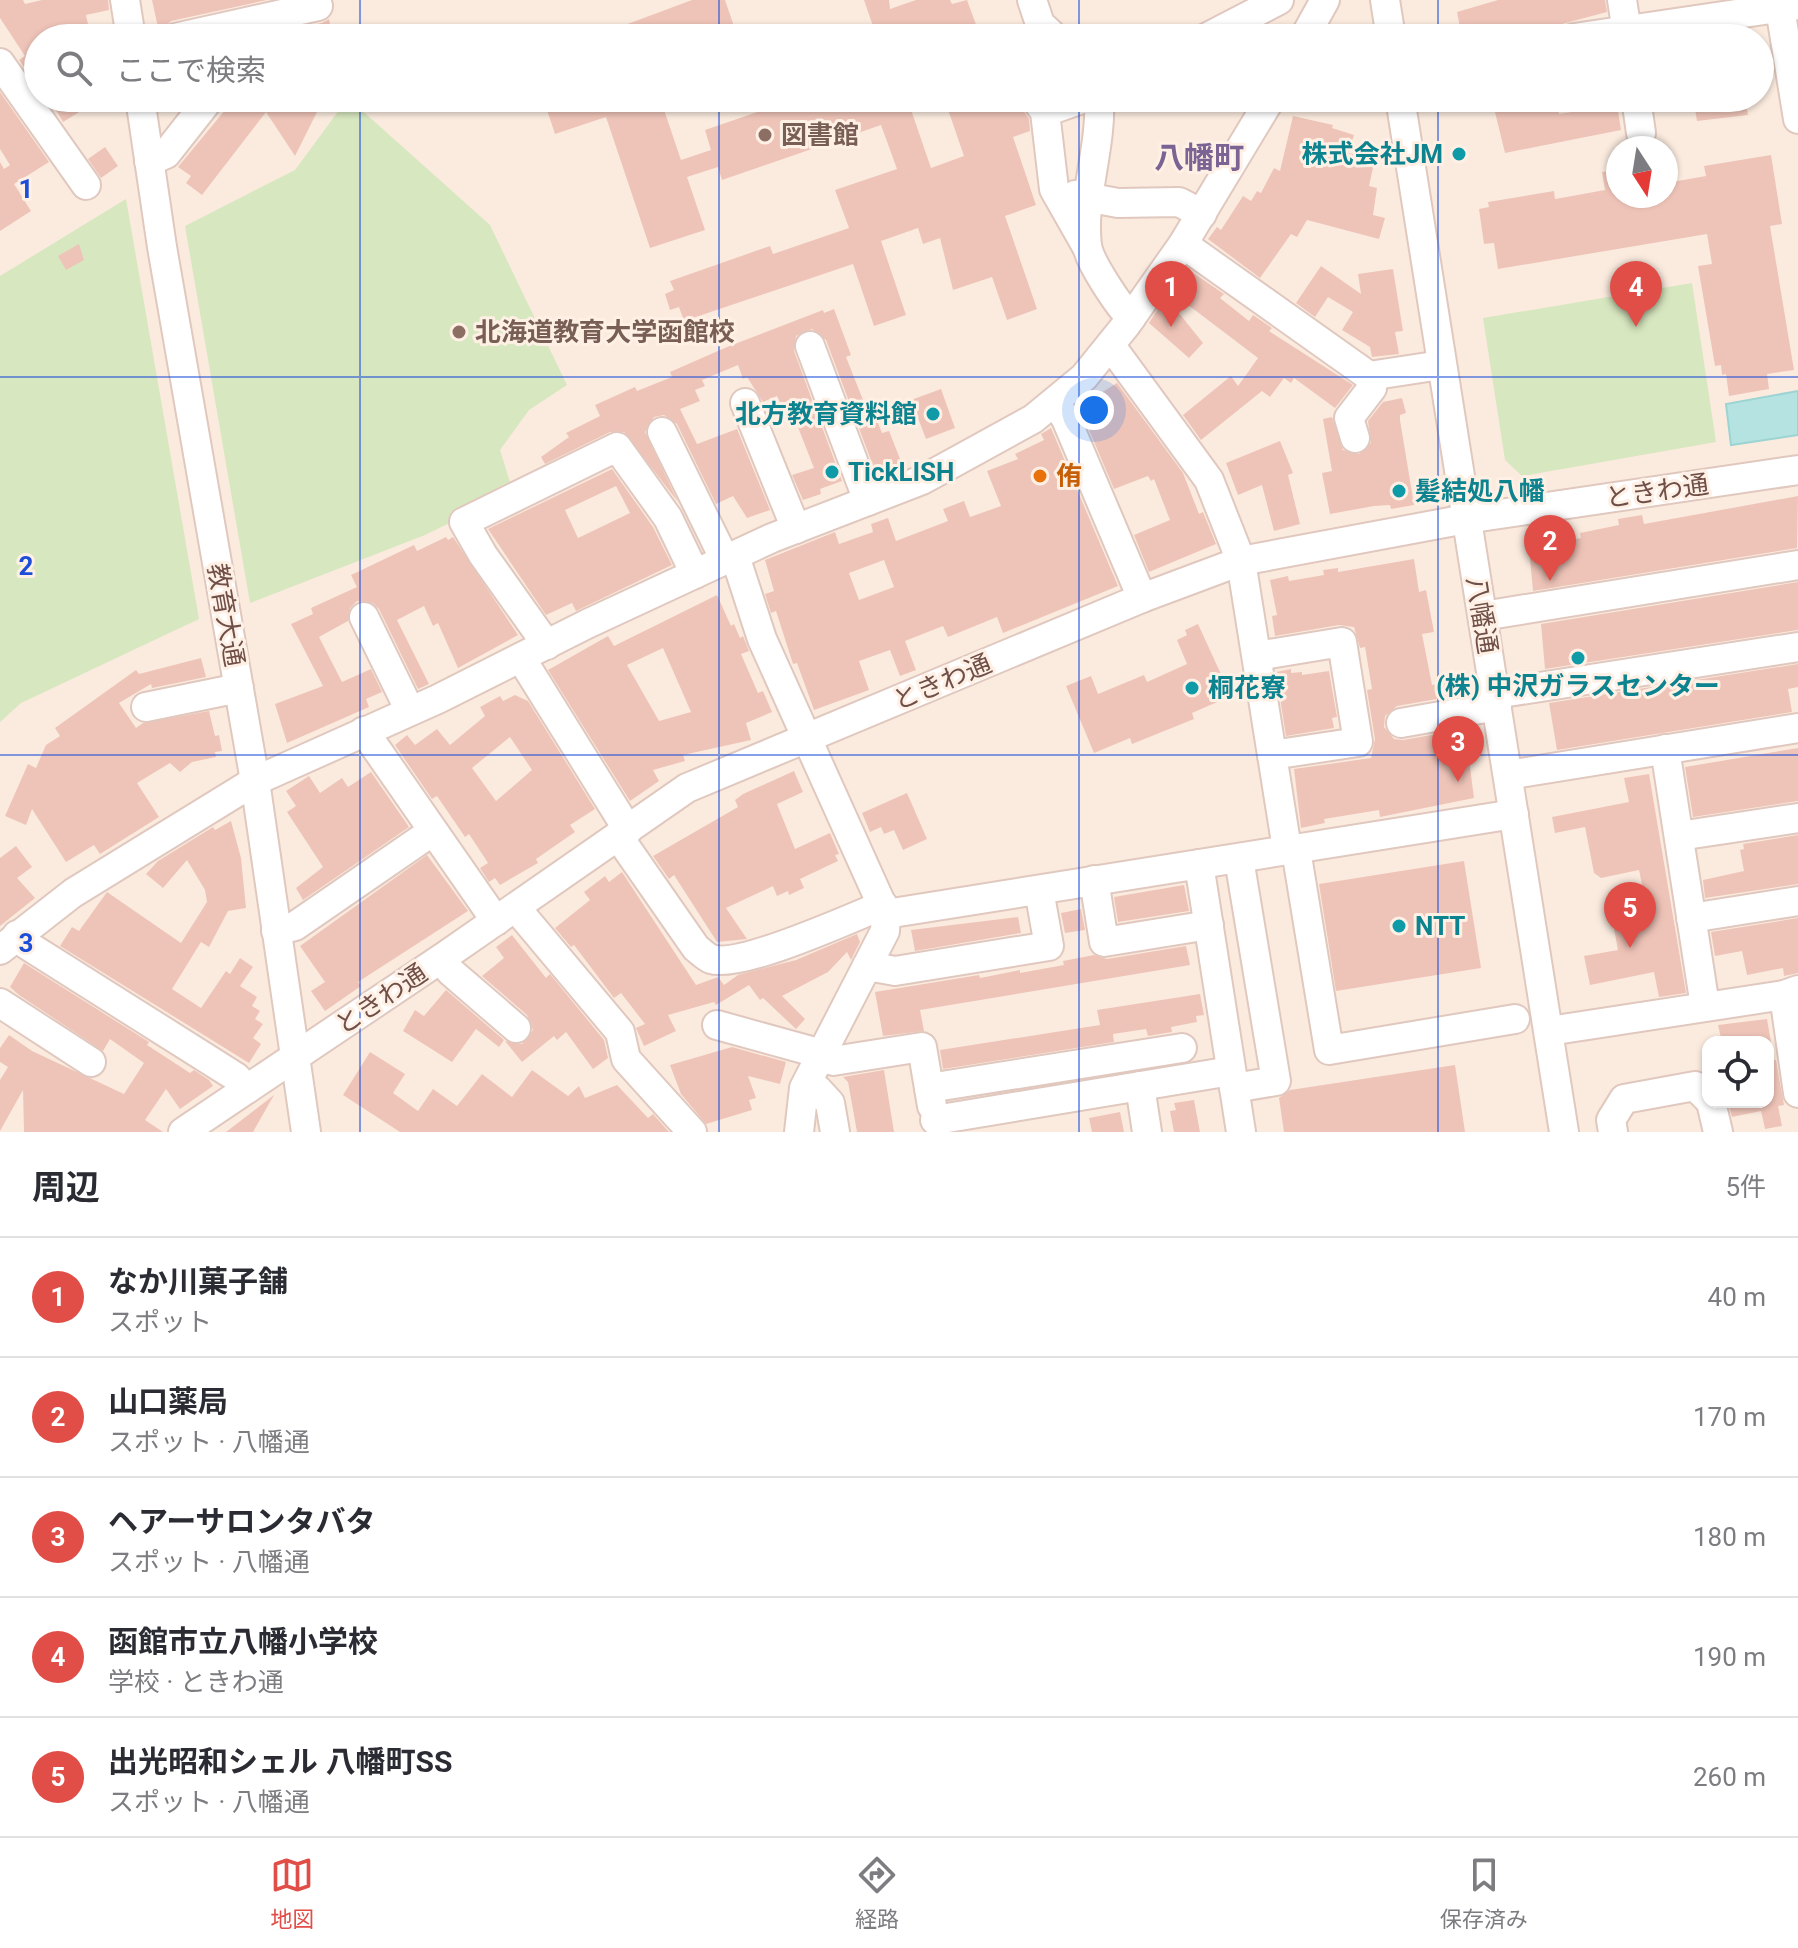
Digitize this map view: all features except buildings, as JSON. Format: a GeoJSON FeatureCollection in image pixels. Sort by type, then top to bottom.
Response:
{"type":"FeatureCollection","features":[{"type":"Feature","properties":{"kind":"street"},"geometry":{"type":"LineString","coordinates":[[125,0],[129,24]]}},
{"type":"Feature","properties":{"kind":"street"},"geometry":{"type":"LineString","coordinates":[[269,24],[318,6],[316,0]]}},
{"type":"Feature","properties":{"kind":"street"},"geometry":{"type":"LineString","coordinates":[[1233,24],[1279,0]]}},
{"type":"Feature","properties":{"kind":"street"},"geometry":{"type":"LineString","coordinates":[[1312,24],[1325,0]]}},
{"type":"Feature","properties":{"kind":"street"},"geometry":{"type":"LineString","coordinates":[[1385,0],[1389,24]]}},
{"type":"Feature","properties":{"kind":"street"},"geometry":{"type":"LineString","coordinates":[[1622,0],[1626,24]]}},
{"type":"Feature","properties":{"kind":"street"},"geometry":{"type":"LineString","coordinates":[[1678,24],[1770,6],[1798,116]]}},
{"type":"Feature","properties":{"kind":"street"},"geometry":{"type":"LineString","coordinates":[[0,63],[24,97]]}},
{"type":"Feature","properties":{"kind":"street"},"geometry":{"type":"LineString","coordinates":[[35,112],[86,185]]}},
{"type":"Feature","properties":{"kind":"street","name":"教育大通"},"geometry":{"type":"LineString","coordinates":[[142,112],[255,781],[306,1132]]}},
{"type":"Feature","properties":{"kind":"street"},"geometry":{"type":"LineString","coordinates":[[149,161],[166,154],[199,112]]}},
{"type":"Feature","properties":{"kind":"street"},"geometry":{"type":"LineString","coordinates":[[1041,112],[1054,189],[1120,307],[1131,318]]}},
{"type":"Feature","properties":{"kind":"street"},"geometry":{"type":"LineString","coordinates":[[1087,247],[1100,112]]}},
{"type":"Feature","properties":{"kind":"street"},"geometry":{"type":"LineString","coordinates":[[9,943],[73,893],[255,781],[410,711],[730,558],[922,480],[1033,419],[1084,377],[1111,346],[1183,244],[1263,112]]}},
{"type":"Feature","properties":{"kind":"street","name":"八幡通"},"geometry":{"type":"LineString","coordinates":[[1402,112],[1564,1132]]}},
{"type":"Feature","properties":{"kind":"street"},"geometry":{"type":"LineString","coordinates":[[1638,112],[1641,133]]}},
{"type":"Feature","properties":{"kind":"street"},"geometry":{"type":"LineString","coordinates":[[1054,189],[1090,199],[1179,202],[1202,214]]}},
{"type":"Feature","properties":{"kind":"street"},"geometry":{"type":"LineString","coordinates":[[1183,244],[1369,376],[1372,388],[1349,418],[1355,438]]}},
{"type":"Feature","properties":{"kind":"street"},"geometry":{"type":"LineString","coordinates":[[810,346],[868,501]]}},
{"type":"Feature","properties":{"kind":"street"},"geometry":{"type":"LineString","coordinates":[[1111,346],[1209,480],[1241,561],[1272,755],[1329,1050],[1515,1019]]}},
{"type":"Feature","properties":{"kind":"street"},"geometry":{"type":"LineString","coordinates":[[1369,376],[1441,365]]}},
{"type":"Feature","properties":{"kind":"street"},"geometry":{"type":"LineString","coordinates":[[1055,402],[1066,419],[1142,598]]}},
{"type":"Feature","properties":{"kind":"street"},"geometry":{"type":"LineString","coordinates":[[745,403],[796,529]]}},
{"type":"Feature","properties":{"kind":"street"},"geometry":{"type":"LineString","coordinates":[[662,432],[730,558],[762,639],[884,910],[885,931],[827,1057],[804,1088],[799,1132]]}},
{"type":"Feature","properties":{"kind":"street"},"geometry":{"type":"LineString","coordinates":[[547,645],[483,555],[464,522],[617,447],[668,518],[695,574]]}},
{"type":"Feature","properties":{"kind":"street","name":"ときわ通"},"geometry":{"type":"LineString","coordinates":[[183,1132],[506,915],[687,788],[1142,598],[1241,561],[1466,519],[1798,470]]}},
{"type":"Feature","properties":{"kind":"street"},"geometry":{"type":"LineString","coordinates":[[1483,616],[1798,565]]}},
{"type":"Feature","properties":{"kind":"street"},"geometry":{"type":"LineString","coordinates":[[364,617],[410,711]]}},
{"type":"Feature","properties":{"kind":"street"},"geometry":{"type":"LineString","coordinates":[[1257,656],[1342,642],[1358,742],[1272,755]]}},
{"type":"Feature","properties":{"kind":"street"},"geometry":{"type":"LineString","coordinates":[[1401,723],[1496,700],[1798,647]]}},
{"type":"Feature","properties":{"kind":"street"},"geometry":{"type":"LineString","coordinates":[[521,658],[623,833],[696,948],[712,960],[737,959],[884,910],[1039,890],[1199,864],[1292,856],[1514,814]]}},
{"type":"Feature","properties":{"kind":"street"},"geometry":{"type":"LineString","coordinates":[[146,707],[239,688]]}},
{"type":"Feature","properties":{"kind":"street"},"geometry":{"type":"LineString","coordinates":[[1508,775],[1798,728]]}},
{"type":"Feature","properties":{"kind":"street"},"geometry":{"type":"LineString","coordinates":[[364,731],[433,831],[506,915],[620,1032],[626,1059],[692,1132]]}},
{"type":"Feature","properties":{"kind":"street"},"geometry":{"type":"LineString","coordinates":[[1665,749],[1705,1006]]}},
{"type":"Feature","properties":{"kind":"street"},"geometry":{"type":"LineString","coordinates":[[1679,836],[1798,818]]}},
{"type":"Feature","properties":{"kind":"street"},"geometry":{"type":"LineString","coordinates":[[276,931],[295,926],[433,831]]}},
{"type":"Feature","properties":{"kind":"street"},"geometry":{"type":"LineString","coordinates":[[1199,864],[1241,1132]]}},
{"type":"Feature","properties":{"kind":"street"},"geometry":{"type":"LineString","coordinates":[[717,1025],[827,1057],[922,1047],[936,1126],[1187,1078],[1276,1081],[1241,871]]}},
{"type":"Feature","properties":{"kind":"street"},"geometry":{"type":"LineString","coordinates":[[1094,880],[1104,942],[1209,925]]}},
{"type":"Feature","properties":{"kind":"street"},"geometry":{"type":"LineString","coordinates":[[867,966],[895,971],[1049,946],[1039,890]]}},
{"type":"Feature","properties":{"kind":"street"},"geometry":{"type":"LineString","coordinates":[[1691,918],[1798,901]]}},
{"type":"Feature","properties":{"kind":"street"},"geometry":{"type":"LineString","coordinates":[[9,943],[27,945],[236,1077],[247,1089]]}},
{"type":"Feature","properties":{"kind":"street"},"geometry":{"type":"LineString","coordinates":[[441,959],[451,972],[516,1028]]}},
{"type":"Feature","properties":{"kind":"street"},"geometry":{"type":"LineString","coordinates":[[1549,1031],[1791,993],[1798,1093]]}},
{"type":"Feature","properties":{"kind":"street"},"geometry":{"type":"LineString","coordinates":[[0,1003],[91,1062]]}},
{"type":"Feature","properties":{"kind":"street"},"geometry":{"type":"LineString","coordinates":[[929,1088],[1181,1042],[1187,1078]]}},
{"type":"Feature","properties":{"kind":"street"},"geometry":{"type":"LineString","coordinates":[[1140,1086],[1147,1132]]}},
{"type":"Feature","properties":{"kind":"street"},"geometry":{"type":"LineString","coordinates":[[1613,1132],[1611,1120],[1624,1099],[1695,1086],[1702,1093]]}},
{"type":"Feature","properties":{"kind":"street"},"geometry":{"type":"LineString","coordinates":[[818,1090],[830,1103],[835,1132]]}},
{"type":"Feature","properties":{"kind":"street"},"geometry":{"type":"LineString","coordinates":[[1712,1108],[1718,1132]]}},
{"type":"Feature","properties":{"kind":"green space"},"geometry":{"type":"Polygon","coordinates":[[[338,112],[364,112],[490,225],[567,385],[529,410],[500,450],[513,492],[425,535],[250,603],[185,226],[295,170],[338,112]]]}},
{"type":"Feature","properties":{"kind":"green space"},"geometry":{"type":"Polygon","coordinates":[[[126,199],[199,619],[21,703],[0,722],[0,276],[126,199]]]}},
{"type":"Feature","properties":{"kind":"green space"},"geometry":{"type":"Polygon","coordinates":[[[1692,283],[1716,442],[1522,476],[1505,460],[1483,318],[1692,283]]]}},
{"type":"Feature","properties":{"kind":"water"},"geometry":{"type":"Polygon","coordinates":[[[1798,391],[1798,435],[1731,445],[1726,404],[1798,391]]]}},
{"type":"Feature","properties":{"kind":"place","name":"図書館"},"geometry":{"type":"Point","coordinates":[765,135]}},
{"type":"Feature","properties":{"kind":"place","name":"株式会社JM"},"geometry":{"type":"Point","coordinates":[1459,154]}},
{"type":"Feature","properties":{"kind":"place","name":"なか川菓子舗"},"geometry":{"type":"Point","coordinates":[1171,327]}},
{"type":"Feature","properties":{"kind":"place","name":"函館市立八幡小学校"},"geometry":{"type":"Point","coordinates":[1636,327]}},
{"type":"Feature","properties":{"kind":"place","name":"北海道教育大学函館校"},"geometry":{"type":"Point","coordinates":[459,332]}},
{"type":"Feature","properties":{"kind":"place","name":"北方教育資料館"},"geometry":{"type":"Point","coordinates":[933,414]}},
{"type":"Feature","properties":{"kind":"place","name":"TickLISH"},"geometry":{"type":"Point","coordinates":[832,472]}},
{"type":"Feature","properties":{"kind":"place","name":"侑"},"geometry":{"type":"Point","coordinates":[1040,476]}},
{"type":"Feature","properties":{"kind":"place","name":"髪結処八幡"},"geometry":{"type":"Point","coordinates":[1399,491]}},
{"type":"Feature","properties":{"kind":"place","name":"山口薬局"},"geometry":{"type":"Point","coordinates":[1550,581]}},
{"type":"Feature","properties":{"kind":"place","name":"(株) 中沢ガラスセンター"},"geometry":{"type":"Point","coordinates":[1578,658]}},
{"type":"Feature","properties":{"kind":"place","name":"桐花寮"},"geometry":{"type":"Point","coordinates":[1192,688]}},
{"type":"Feature","properties":{"kind":"place","name":"ヘアーサロンタバタ"},"geometry":{"type":"Point","coordinates":[1458,782]}},
{"type":"Feature","properties":{"kind":"place","name":"NTT"},"geometry":{"type":"Point","coordinates":[1399,926]}},
{"type":"Feature","properties":{"kind":"place","name":"出光昭和シェル 八幡町SS"},"geometry":{"type":"Point","coordinates":[1630,948]}},
{"type":"Feature","properties":{"kind":"district","name":"八幡町"},"geometry":{"type":"Point","coordinates":[1199,157]}}]}
